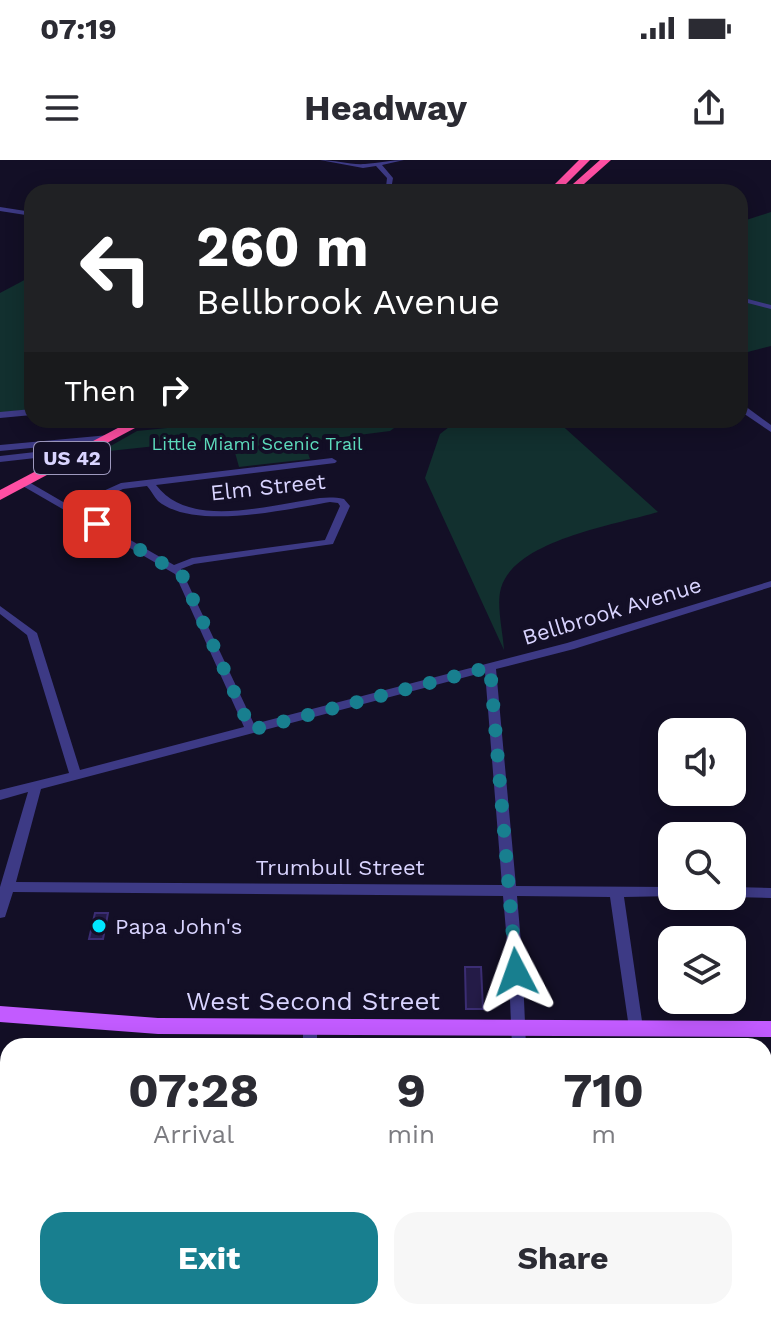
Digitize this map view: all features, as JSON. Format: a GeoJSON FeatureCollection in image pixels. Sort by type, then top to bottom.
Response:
{"type":"FeatureCollection","features":[{"type":"Feature","properties":{"kind":"highway"},"geometry":{"type":"LineString","coordinates":[[560,184],[585,160]]}},
{"type":"Feature","properties":{"kind":"highway"},"geometry":{"type":"LineString","coordinates":[[578,184],[606,160]]}},
{"type":"Feature","properties":{"kind":"highway","name":"US 42"},"geometry":{"type":"LineString","coordinates":[[0,496],[126,428]]}},
{"type":"Feature","properties":{"kind":"main road","name":"West Second Street"},"geometry":{"type":"LineString","coordinates":[[0,1014],[310,1036],[518,1037],[636,1028],[771,1029]]}},
{"type":"Feature","properties":{"kind":"street"},"geometry":{"type":"LineString","coordinates":[[323,160],[379,165],[401,160]]}},
{"type":"Feature","properties":{"kind":"street"},"geometry":{"type":"LineString","coordinates":[[379,165],[390,178],[388,184]]}},
{"type":"Feature","properties":{"kind":"street"},"geometry":{"type":"LineString","coordinates":[[0,209],[24,213]]}},
{"type":"Feature","properties":{"kind":"street"},"geometry":{"type":"LineString","coordinates":[[748,301],[771,307]]}},
{"type":"Feature","properties":{"kind":"street"},"geometry":{"type":"LineString","coordinates":[[748,412],[771,429]]}},
{"type":"Feature","properties":{"kind":"street"},"geometry":{"type":"LineString","coordinates":[[0,415],[24,413]]}},
{"type":"Feature","properties":{"kind":"street"},"geometry":{"type":"LineString","coordinates":[[0,448],[109,438]]}},
{"type":"Feature","properties":{"kind":"street"},"geometry":{"type":"LineString","coordinates":[[0,459],[62,452],[78,454]]}},
{"type":"Feature","properties":{"kind":"street"},"geometry":{"type":"LineString","coordinates":[[71,509],[112,488],[332,461]]}},
{"type":"Feature","properties":{"kind":"street"},"geometry":{"type":"LineString","coordinates":[[24,483],[175,568],[182,575],[251,730]]}},
{"type":"Feature","properties":{"kind":"street","name":"Elm Street"},"geometry":{"type":"LineString","coordinates":[[150,483],[167,501],[204,515],[330,499],[341,501],[345,506],[329,542],[192,561],[175,568]]}},
{"type":"Feature","properties":{"kind":"street","name":"Bellbrook Avenue"},"geometry":{"type":"LineString","coordinates":[[0,795],[490,667],[771,584]]}},
{"type":"Feature","properties":{"kind":"street"},"geometry":{"type":"LineString","coordinates":[[0,609],[32,633],[76,775]]}},
{"type":"Feature","properties":{"kind":"street"},"geometry":{"type":"LineString","coordinates":[[490,667],[518,1037]]}},
{"type":"Feature","properties":{"kind":"street"},"geometry":{"type":"LineString","coordinates":[[0,913],[36,786]]}},
{"type":"Feature","properties":{"kind":"street","name":"Trumbull Street"},"geometry":{"type":"LineString","coordinates":[[7,887],[658,892]]}},
{"type":"Feature","properties":{"kind":"street"},"geometry":{"type":"LineString","coordinates":[[616,891],[636,1028]]}},
{"type":"Feature","properties":{"kind":"street"},"geometry":{"type":"LineString","coordinates":[[746,892],[771,893]]}},
{"type":"Feature","properties":{"kind":"green space"},"geometry":{"type":"Polygon","coordinates":[[[771,212],[771,346],[748,352],[748,219],[771,212]]]}},
{"type":"Feature","properties":{"kind":"green space"},"geometry":{"type":"Polygon","coordinates":[[[24,280],[24,411],[0,413],[0,293],[24,280]]]}},
{"type":"Feature","properties":{"kind":"green space","name":"Little Miami Scenic Trail"},"geometry":{"type":"Polygon","coordinates":[[[167,428],[394,428],[304,442],[310,459],[239,467],[231,438],[100,452],[137,431],[167,428]]]}},
{"type":"Feature","properties":{"kind":"green space"},"geometry":{"type":"Polygon","coordinates":[[[448,428],[565,428],[658,512],[593,529],[545,546],[510,571],[500,595],[504,650],[425,478],[440,434],[448,428]]]}},
{"type":"Feature","properties":{"kind":"building","name":"Papa John's"},"geometry":{"type":"Polygon","coordinates":[[[95,913],[108,913],[103,939],[89,939],[95,913]]]}},
{"type":"Feature","properties":{"kind":"building"},"geometry":{"type":"Polygon","coordinates":[[[465,967],[481,967],[483,1009],[466,1009],[465,967]]]}},
{"type":"Feature","properties":{"kind":"place","name":"Papa John's"},"geometry":{"type":"Point","coordinates":[99,926]}},
{"type":"Feature","properties":{"kind":"route"},"geometry":{"type":"LineString","coordinates":[[97,524],[175,568],[182,575],[251,730],[490,667],[516,972]]}}]}
